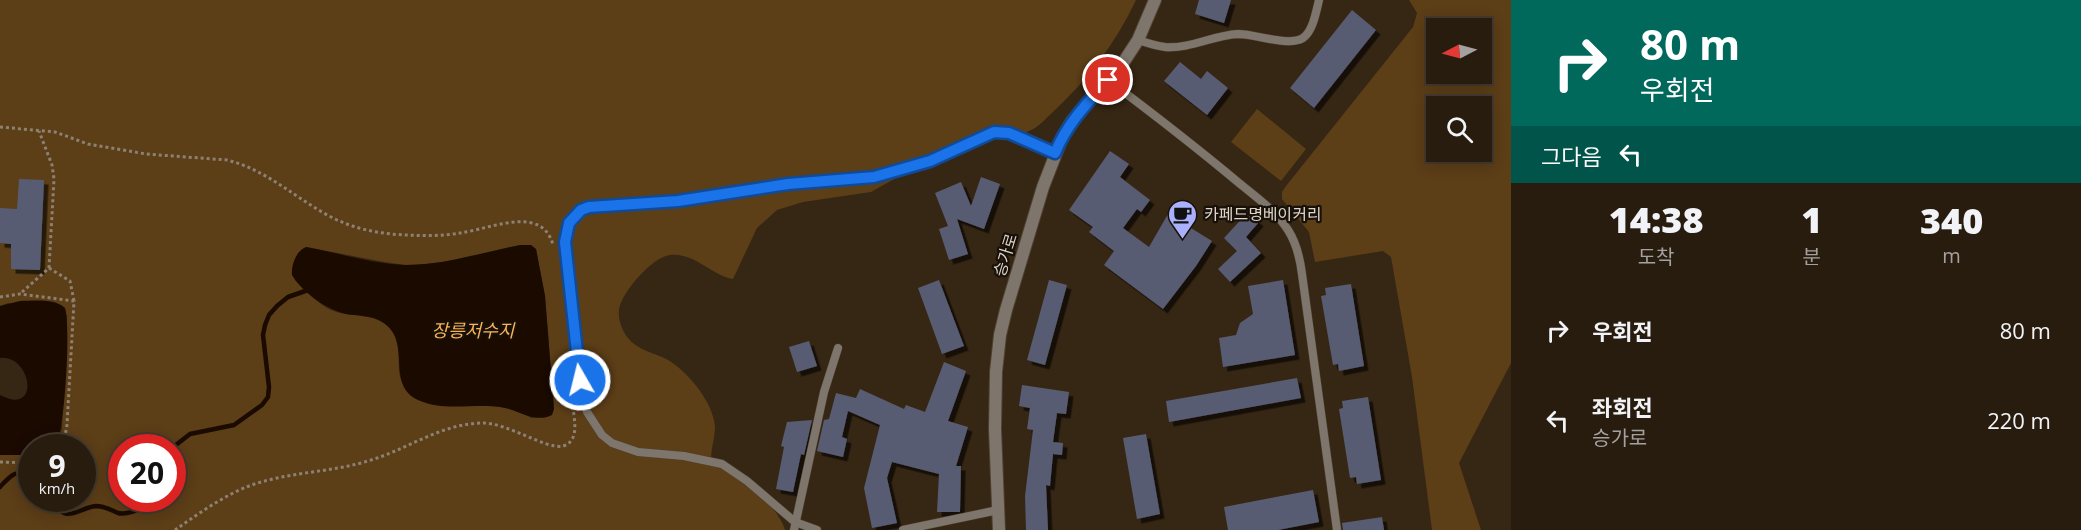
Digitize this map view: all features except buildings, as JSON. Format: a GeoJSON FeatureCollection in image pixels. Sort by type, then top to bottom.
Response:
{"type":"FeatureCollection","features":[{"type":"Feature","properties":{"kind":"street","name":"승가로"},"geometry":{"type":"LineString","coordinates":[[999,530],[995,429],[996,372],[998,343],[1009,299],[1055,153],[1062,138],[1072,121],[1123,63],[1138,40],[1155,0]]}},
{"type":"Feature","properties":{"kind":"lane"},"geometry":{"type":"LineString","coordinates":[[1138,40],[1165,47],[1238,34],[1287,41],[1296,40],[1308,32],[1319,0]]}},
{"type":"Feature","properties":{"kind":"lane"},"geometry":{"type":"LineString","coordinates":[[1108,80],[1250,192],[1276,215],[1294,239],[1304,283],[1337,530]]}},
{"type":"Feature","properties":{"kind":"lane"},"geometry":{"type":"LineString","coordinates":[[817,530],[794,526],[747,481],[722,464],[694,457],[638,452],[624,448],[612,443],[593,424],[582,397],[566,258],[567,232],[575,215],[581,210],[599,205],[678,201],[788,184],[874,177],[930,161],[994,132],[1009,133],[1055,153]]}},
{"type":"Feature","properties":{"kind":"lane"},"geometry":{"type":"LineString","coordinates":[[794,526],[824,392],[838,348]]}},
{"type":"Feature","properties":{"kind":"lane"},"geometry":{"type":"LineString","coordinates":[[903,530],[998,510]]}},
{"type":"Feature","properties":{"kind":"path"},"geometry":{"type":"LineString","coordinates":[[0,127],[55,132],[88,144],[122,151],[219,159],[238,163],[263,174],[332,217],[377,232],[457,234],[511,223],[533,223],[548,232],[554,248]]}},
{"type":"Feature","properties":{"kind":"path"},"geometry":{"type":"LineString","coordinates":[[20,294],[49,268],[54,179],[52,165],[39,130]]}},
{"type":"Feature","properties":{"kind":"path"},"geometry":{"type":"LineString","coordinates":[[49,268],[70,281],[74,301],[65,434]]}},
{"type":"Feature","properties":{"kind":"path"},"geometry":{"type":"LineString","coordinates":[[0,297],[20,294],[74,301]]}},
{"type":"Feature","properties":{"kind":"path"},"geometry":{"type":"LineString","coordinates":[[175,530],[250,485],[369,461],[413,442],[466,425],[494,423],[558,447],[565,446],[572,441],[575,435],[572,396]]}},
{"type":"Feature","properties":{"kind":"path"},"geometry":{"type":"LineString","coordinates":[[0,462],[18,463]]}},
{"type":"Feature","properties":{"kind":"shaded area"},"geometry":{"type":"Polygon","coordinates":[[[0,0],[1136,0],[1120,31],[1090,73],[1032,130],[1014,132],[989,126],[871,192],[803,202],[777,210],[757,228],[733,279],[695,260],[670,255],[646,269],[625,295],[619,316],[627,337],[640,348],[671,362],[696,386],[704,396],[713,417],[715,431],[711,459],[764,499],[777,514],[785,530],[0,530],[0,455],[18,455],[18,512],[96,512],[96,434],[60,434],[67,315],[8,303],[0,306],[0,0]],[[306,247],[295,280],[317,301],[331,310],[376,319],[389,327],[397,339],[401,380],[411,396],[509,408],[532,418],[554,409],[545,296],[536,249],[428,264],[405,265],[306,247]]]}},
{"type":"Feature","properties":{"kind":"shaded area"},"geometry":{"type":"Polygon","coordinates":[[[1409,0],[1511,0],[1511,363],[1459,463],[1481,530],[1432,530],[1412,377],[1391,257],[1383,251],[1315,262],[1309,232],[1282,199],[1282,192],[1286,186],[1413,27],[1417,13],[1409,0]]]}},
{"type":"Feature","properties":{"kind":"shaded area"},"geometry":{"type":"Polygon","coordinates":[[[1257,109],[1306,149],[1281,181],[1231,142],[1257,109]]]}},
{"type":"Feature","properties":{"kind":"water","name":"장릉저수지"},"geometry":{"type":"Polygon","coordinates":[[[520,245],[531,245],[536,249],[545,296],[554,409],[552,415],[539,418],[507,408],[438,406],[418,400],[408,393],[403,384],[396,340],[391,330],[374,318],[346,314],[323,304],[308,294],[292,275],[295,259],[306,247],[368,260],[406,265],[449,261],[520,245]]]}},
{"type":"Feature","properties":{"kind":"water"},"geometry":{"type":"Polygon","coordinates":[[[20,301],[50,301],[65,308],[67,319],[67,356],[60,434],[18,434],[18,455],[0,455],[0,395],[13,400],[22,398],[27,392],[27,383],[25,374],[19,365],[11,359],[0,358],[0,306],[20,301]]]}},
{"type":"Feature","properties":{"kind":"waterway"},"geometry":{"type":"LineString","coordinates":[[186,437],[190,434],[234,425],[262,405],[268,397],[269,387],[263,335],[269,315],[288,297],[311,289]]}},
{"type":"Feature","properties":{"kind":"waterway"},"geometry":{"type":"LineString","coordinates":[[0,487],[18,473]]}},
{"type":"Feature","properties":{"kind":"waterway"},"geometry":{"type":"LineString","coordinates":[[96,506],[108,508]]}},
{"type":"Feature","properties":{"kind":"waterway"},"geometry":{"type":"LineString","coordinates":[[62,512],[67,514],[77,512]]}},
{"type":"Feature","properties":{"kind":"waterway"},"geometry":{"type":"LineString","coordinates":[[116,512],[131,512]]}},
{"type":"Feature","properties":{"kind":"place","name":"카페드명베이커리"},"geometry":{"type":"Point","coordinates":[1183,240]}},
{"type":"Feature","properties":{"kind":"route"},"geometry":{"type":"LineString","coordinates":[[580,380],[565,242],[569,223],[581,210],[599,205],[650,204],[788,184],[874,177],[930,161],[994,132],[1009,133],[1055,153],[1072,121],[1108,80]]}}]}
